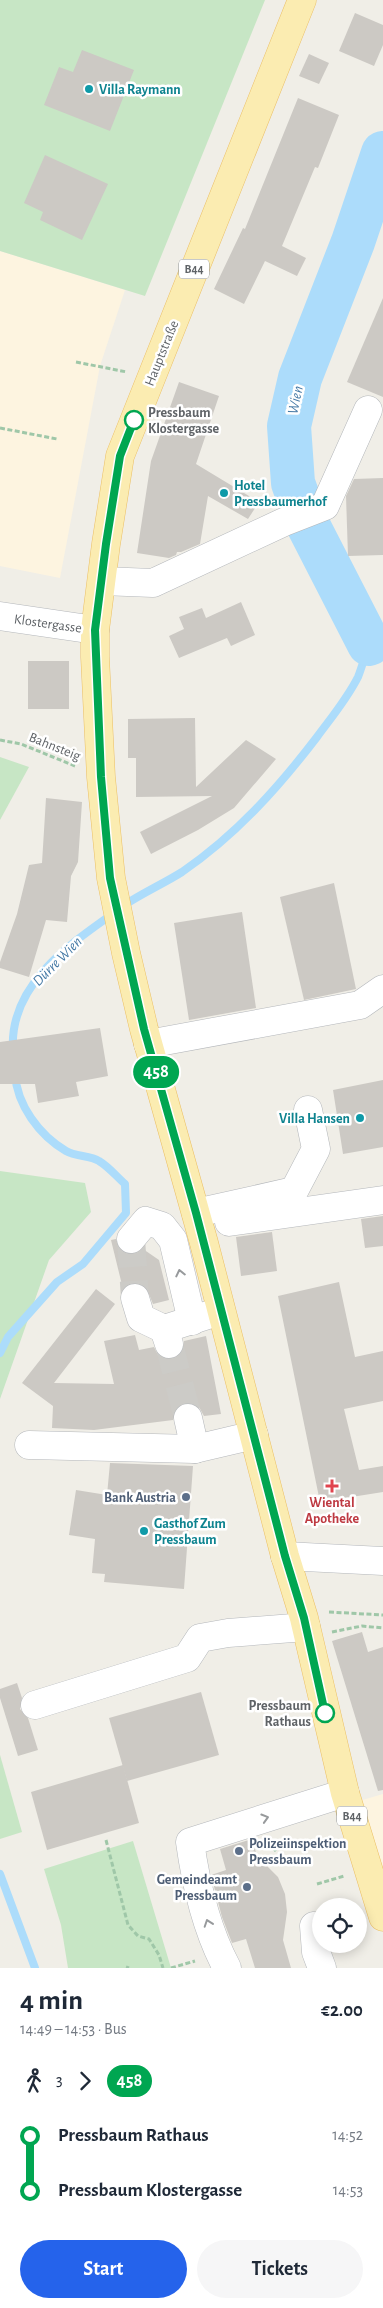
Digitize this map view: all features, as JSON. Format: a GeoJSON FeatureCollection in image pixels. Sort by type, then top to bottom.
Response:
{"type":"FeatureCollection","features":[{"type":"Feature","properties":{"kind":"main road","name":"Hauptstraße"},"geometry":{"type":"LineString","coordinates":[[302,0],[120,456],[95,630],[101,777],[110,878],[148,1044],[198,1220],[285,1556],[306,1627],[345,1793],[379,1890],[383,1918]]}},
{"type":"Feature","properties":{"kind":"street"},"geometry":{"type":"LineString","coordinates":[[102,581],[153,583],[284,522],[325,506],[368,410]]}},
{"type":"Feature","properties":{"kind":"street","name":"Klostergasse"},"geometry":{"type":"LineString","coordinates":[[0,616],[95,630]]}},
{"type":"Feature","properties":{"kind":"street"},"geometry":{"type":"LineString","coordinates":[[148,1044],[360,1005],[383,989]]}},
{"type":"Feature","properties":{"kind":"street"},"geometry":{"type":"LineString","coordinates":[[198,1220],[294,1191],[316,1149],[308,1110]]}},
{"type":"Feature","properties":{"kind":"street"},"geometry":{"type":"LineString","coordinates":[[198,1220],[383,1200]]}},
{"type":"Feature","properties":{"kind":"street"},"geometry":{"type":"LineString","coordinates":[[130,1239],[146,1222],[162,1226],[173,1240],[192,1321]]}},
{"type":"Feature","properties":{"kind":"street"},"geometry":{"type":"LineString","coordinates":[[135,1298],[141,1318],[167,1337],[192,1321],[222,1311]]}},
{"type":"Feature","properties":{"kind":"street"},"geometry":{"type":"LineString","coordinates":[[188,1418],[195,1449]]}},
{"type":"Feature","properties":{"kind":"street"},"geometry":{"type":"LineString","coordinates":[[29,1446],[195,1449],[254,1435]]}},
{"type":"Feature","properties":{"kind":"street"},"geometry":{"type":"LineString","coordinates":[[285,1556],[383,1561]]}},
{"type":"Feature","properties":{"kind":"street"},"geometry":{"type":"LineString","coordinates":[[35,1705],[187,1658],[200,1638],[228,1633],[306,1627]]}},
{"type":"Feature","properties":{"kind":"street"},"geometry":{"type":"LineString","coordinates":[[227,1968],[218,1952],[196,1887],[190,1842],[345,1793]]}},
{"type":"Feature","properties":{"kind":"street"},"geometry":{"type":"LineString","coordinates":[[316,1953],[322,1968]]}},
{"type":"Feature","properties":{"kind":"path"},"geometry":{"type":"LineString","coordinates":[[76,362],[116,370]]}},
{"type":"Feature","properties":{"kind":"path"},"geometry":{"type":"LineString","coordinates":[[0,428],[57,439]]}},
{"type":"Feature","properties":{"kind":"path","name":"Bahnsteig"},"geometry":{"type":"LineString","coordinates":[[0,740],[21,744],[101,777]]}},
{"type":"Feature","properties":{"kind":"path"},"geometry":{"type":"LineString","coordinates":[[306,1627],[333,1611],[383,1614]]}},
{"type":"Feature","properties":{"kind":"path"},"geometry":{"type":"LineString","coordinates":[[306,1627],[362,1626],[383,1628]]}},
{"type":"Feature","properties":{"kind":"path"},"geometry":{"type":"LineString","coordinates":[[106,1840],[128,1925],[138,1936],[149,1939],[159,1955],[163,1968]]}},
{"type":"Feature","properties":{"kind":"path"},"geometry":{"type":"LineString","coordinates":[[171,1968],[182,1966]]}},
{"type":"Feature","properties":{"kind":"shaded area"},"geometry":{"type":"Polygon","coordinates":[[[0,251],[125,290],[100,366],[60,578],[0,566],[0,251]]]}},
{"type":"Feature","properties":{"kind":"shaded area"},"geometry":{"type":"Polygon","coordinates":[[[383,1794],[383,1883],[359,1801],[383,1794]]]}},
{"type":"Feature","properties":{"kind":"green space"},"geometry":{"type":"Polygon","coordinates":[[[0,0],[265,0],[145,296],[0,251],[0,0]]]}},
{"type":"Feature","properties":{"kind":"green space"},"geometry":{"type":"Polygon","coordinates":[[[0,757],[29,767],[0,820],[0,757]]]}},
{"type":"Feature","properties":{"kind":"green space"},"geometry":{"type":"Polygon","coordinates":[[[0,1171],[85,1183],[91,1212],[49,1260],[0,1399],[0,1171]]]}},
{"type":"Feature","properties":{"kind":"green space"},"geometry":{"type":"Polygon","coordinates":[[[0,1755],[22,1832],[0,1839],[0,1755]]]}},
{"type":"Feature","properties":{"kind":"green space"},"geometry":{"type":"Polygon","coordinates":[[[133,1841],[171,1968],[68,1968],[61,1925],[44,1869],[133,1841]]]}},
{"type":"Feature","properties":{"kind":"building"},"geometry":{"type":"Polygon","coordinates":[[[355,13],[383,25],[383,45],[374,66],[339,51],[355,13]]]}},
{"type":"Feature","properties":{"kind":"building","name":"Villa Raymann"},"geometry":{"type":"Polygon","coordinates":[[[82,50],[134,70],[110,131],[44,105],[59,67],[73,72],[82,50]]]}},
{"type":"Feature","properties":{"kind":"building"},"geometry":{"type":"Polygon","coordinates":[[[309,54],[329,63],[319,84],[299,76],[309,54]]]}},
{"type":"Feature","properties":{"kind":"building"},"geometry":{"type":"Polygon","coordinates":[[[298,98],[339,115],[318,168],[315,167],[282,246],[306,258],[297,276],[265,261],[244,304],[214,289],[243,228],[245,229],[298,98]]]}},
{"type":"Feature","properties":{"kind":"building"},"geometry":{"type":"Polygon","coordinates":[[[45,155],[108,184],[82,240],[40,220],[43,212],[24,203],[45,155]]]}},
{"type":"Feature","properties":{"kind":"building"},"geometry":{"type":"Polygon","coordinates":[[[383,298],[383,397],[347,382],[383,298]]]}},
{"type":"Feature","properties":{"kind":"building","name":"Hotel Pressbaumerhof"},"geometry":{"type":"Polygon","coordinates":[[[179,382],[219,396],[196,464],[259,502],[248,519],[208,496],[200,544],[177,552],[176,555],[169,558],[137,553],[151,461],[179,382]]]}},
{"type":"Feature","properties":{"kind":"building"},"geometry":{"type":"Polygon","coordinates":[[[383,478],[383,555],[348,556],[346,496],[354,479],[383,478]]]}},
{"type":"Feature","properties":{"kind":"building"},"geometry":{"type":"Polygon","coordinates":[[[241,602],[255,635],[231,646],[227,638],[179,658],[169,636],[184,629],[179,617],[202,608],[206,618],[241,602]]]}},
{"type":"Feature","properties":{"kind":"building"},"geometry":{"type":"Polygon","coordinates":[[[28,661],[69,661],[69,709],[28,709],[28,661]]]}},
{"type":"Feature","properties":{"kind":"building"},"geometry":{"type":"Polygon","coordinates":[[[195,718],[196,787],[246,740],[276,759],[234,808],[198,830],[151,854],[140,832],[212,796],[136,797],[136,758],[128,758],[128,719],[195,718]]]}},
{"type":"Feature","properties":{"kind":"building"},"geometry":{"type":"Polygon","coordinates":[[[46,798],[82,802],[78,862],[71,876],[67,922],[46,920],[29,977],[0,968],[0,962],[17,914],[29,865],[42,863],[46,798]]]}},
{"type":"Feature","properties":{"kind":"building"},"geometry":{"type":"Polygon","coordinates":[[[334,883],[356,989],[304,1000],[280,897],[334,883]]]}},
{"type":"Feature","properties":{"kind":"building"},"geometry":{"type":"Polygon","coordinates":[[[242,912],[256,1008],[189,1020],[174,923],[242,912]]]}},
{"type":"Feature","properties":{"kind":"building"},"geometry":{"type":"Polygon","coordinates":[[[100,1028],[108,1076],[76,1082],[79,1096],[38,1103],[35,1084],[0,1084],[0,1042],[100,1028]]]}},
{"type":"Feature","properties":{"kind":"building","name":"Villa Hansen"},"geometry":{"type":"Polygon","coordinates":[[[383,1080],[383,1147],[343,1154],[333,1090],[383,1080]]]}},
{"type":"Feature","properties":{"kind":"building"},"geometry":{"type":"Polygon","coordinates":[[[383,1216],[383,1246],[365,1248],[361,1219],[383,1216]]]}},
{"type":"Feature","properties":{"kind":"building"},"geometry":{"type":"Polygon","coordinates":[[[272,1232],[277,1271],[241,1276],[236,1237],[272,1232]]]}},
{"type":"Feature","properties":{"kind":"building"},"geometry":{"type":"Polygon","coordinates":[[[116,1239],[121,1251],[128,1254],[136,1254],[143,1249],[159,1260],[169,1300],[153,1304],[146,1287],[139,1283],[130,1283],[123,1289],[111,1240],[116,1239]]]}},
{"type":"Feature","properties":{"kind":"building"},"geometry":{"type":"Polygon","coordinates":[[[339,1282],[355,1357],[383,1351],[383,1401],[344,1409],[359,1470],[383,1466],[383,1492],[320,1502],[278,1296],[339,1282]]]}},
{"type":"Feature","properties":{"kind":"building"},"geometry":{"type":"Polygon","coordinates":[[[96,1289],[115,1304],[54,1383],[114,1384],[104,1341],[135,1335],[139,1350],[154,1347],[158,1355],[166,1359],[174,1359],[180,1355],[184,1348],[184,1341],[206,1336],[221,1414],[204,1416],[199,1407],[193,1403],[185,1403],[177,1407],[173,1420],[94,1430],[52,1428],[53,1406],[22,1383],[96,1289]]]}},
{"type":"Feature","properties":{"kind":"building","name":"Gasthof Zum Pressbaum"},"geometry":{"type":"Polygon","coordinates":[[[110,1463],[193,1466],[184,1589],[104,1582],[105,1574],[92,1573],[95,1539],[69,1535],[76,1490],[107,1495],[110,1463]]]}},
{"type":"Feature","properties":{"kind":"building"},"geometry":{"type":"Polygon","coordinates":[[[362,1632],[368,1652],[383,1647],[383,1790],[378,1791],[332,1641],[362,1632]]]}},
{"type":"Feature","properties":{"kind":"building"},"geometry":{"type":"Polygon","coordinates":[[[17,1683],[22,1698],[20,1709],[28,1718],[38,1750],[18,1756],[0,1698],[0,1689],[17,1683]]]}},
{"type":"Feature","properties":{"kind":"building"},"geometry":{"type":"Polygon","coordinates":[[[201,1692],[219,1755],[127,1781],[109,1718],[201,1692]]]}},
{"type":"Feature","properties":{"kind":"building"},"geometry":{"type":"Polygon","coordinates":[[[123,1765],[139,1823],[47,1850],[31,1792],[123,1765]]]}},
{"type":"Feature","properties":{"kind":"building"},"geometry":{"type":"Polygon","coordinates":[[[252,1839],[260,1866],[267,1866],[278,1877],[285,1894],[287,1912],[283,1940],[291,1968],[255,1968],[246,1939],[232,1943],[222,1917],[211,1875],[226,1870],[220,1849],[252,1839]]]}},
{"type":"Feature","properties":{"kind":"waterway","name":"Wien"},"geometry":{"type":"LineString","coordinates":[[369,644],[309,527],[293,483],[289,426],[300,378],[353,242],[383,153]]}},
{"type":"Feature","properties":{"kind":"waterway","name":"Dürre Wien"},"geometry":{"type":"LineString","coordinates":[[123,906],[182,872],[202,858],[255,810],[287,774],[339,708],[358,677],[369,644],[383,657]]}},
{"type":"Feature","properties":{"kind":"waterway","name":"Dürre Wien"},"geometry":{"type":"LineString","coordinates":[[13,1050],[14,1027],[20,1006],[31,987],[60,954],[114,913]]}},
{"type":"Feature","properties":{"kind":"waterway","name":"Dürre Wien"},"geometry":{"type":"LineString","coordinates":[[0,1353],[8,1337],[57,1282],[83,1264],[126,1213],[125,1184],[99,1161],[70,1153],[47,1137],[25,1108],[20,1097],[15,1074]]}},
{"type":"Feature","properties":{"kind":"waterway","name":"Dürre Wien"},"geometry":{"type":"LineString","coordinates":[[0,1874],[35,1968]]}},
{"type":"Feature","properties":{"kind":"tunnel"},"geometry":{"type":"LineString","coordinates":[[131,1239],[135,1298]]}},
{"type":"Feature","properties":{"kind":"tunnel"},"geometry":{"type":"LineString","coordinates":[[169,1344],[188,1418]]}},
{"type":"Feature","properties":{"kind":"bus line","name":"458"},"geometry":{"type":"LineString","coordinates":[[134,420],[120,456],[95,630],[101,777],[110,878],[144,1029],[196,1213],[285,1556],[304,1618],[325,1713]]}},
{"type":"Feature","properties":{"kind":"place","name":"Villa Raymann"},"geometry":{"type":"Point","coordinates":[89,89]}},
{"type":"Feature","properties":{"kind":"place","name":"Pressbaum Klostergasse"},"geometry":{"type":"Point","coordinates":[134,420]}},
{"type":"Feature","properties":{"kind":"place","name":"Hotel Pressbaumerhof"},"geometry":{"type":"Point","coordinates":[224,493]}},
{"type":"Feature","properties":{"kind":"place","name":"Villa Hansen"},"geometry":{"type":"Point","coordinates":[360,1118]}},
{"type":"Feature","properties":{"kind":"place","name":"Wiental Apotheke"},"geometry":{"type":"Point","coordinates":[332,1486]}},
{"type":"Feature","properties":{"kind":"place","name":"Bank Austria"},"geometry":{"type":"Point","coordinates":[186,1497]}},
{"type":"Feature","properties":{"kind":"place","name":"Gasthof Zum Pressbaum"},"geometry":{"type":"Point","coordinates":[144,1531]}},
{"type":"Feature","properties":{"kind":"place","name":"Pressbaum Rathaus"},"geometry":{"type":"Point","coordinates":[325,1713]}},
{"type":"Feature","properties":{"kind":"place","name":"Polizeiinspektion Pressbaum"},"geometry":{"type":"Point","coordinates":[239,1851]}},
{"type":"Feature","properties":{"kind":"place","name":"Gemeindeamt Pressbaum"},"geometry":{"type":"Point","coordinates":[247,1887]}}]}
